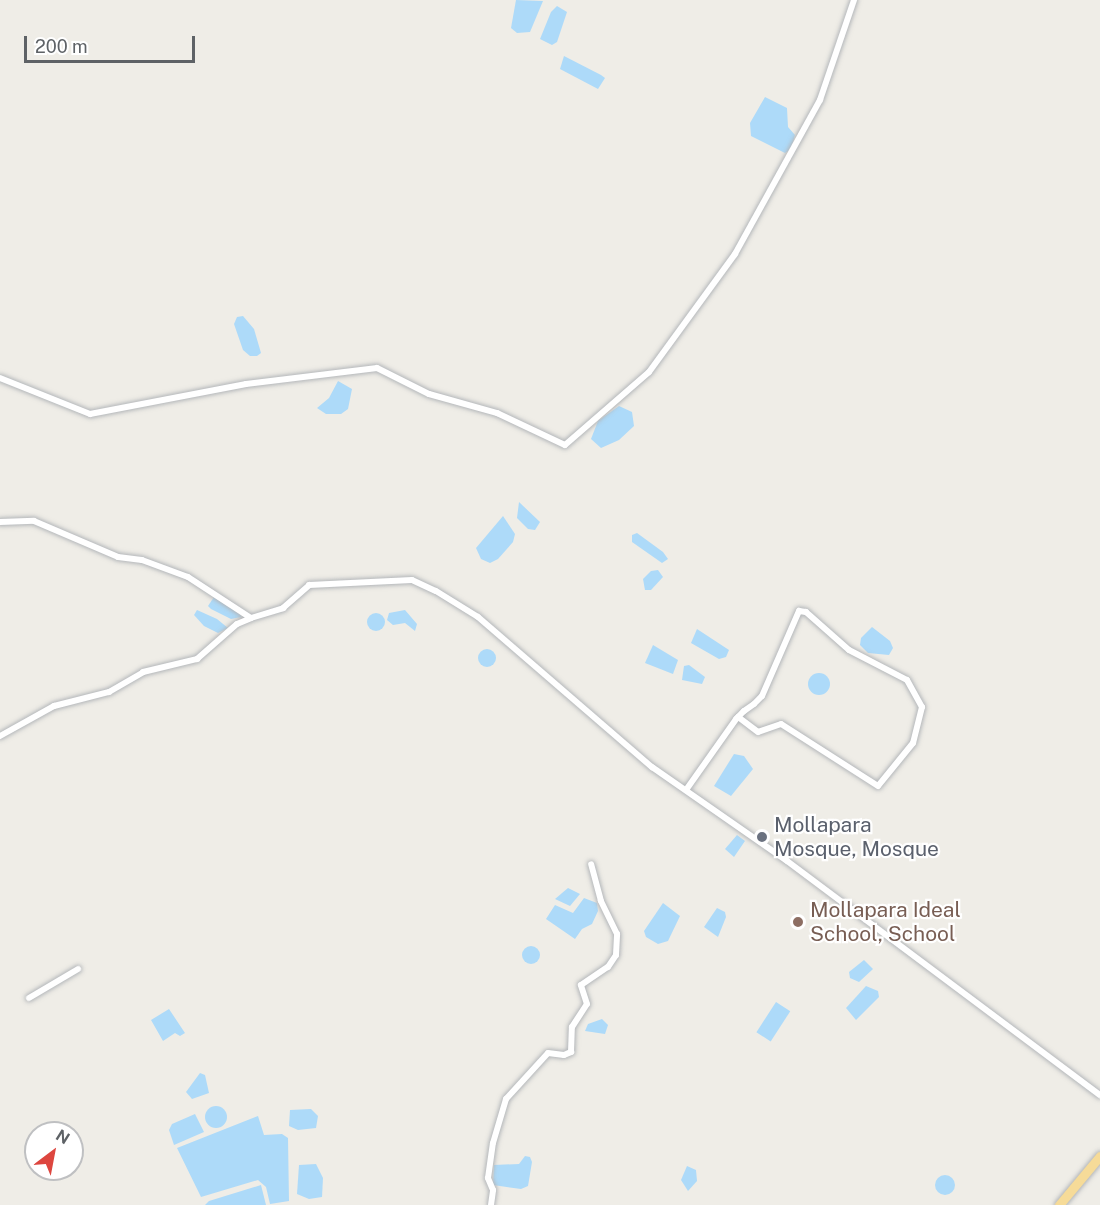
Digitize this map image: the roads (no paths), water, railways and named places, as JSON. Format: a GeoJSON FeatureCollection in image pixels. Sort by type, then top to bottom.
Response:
{"type":"FeatureCollection","features":[{"type":"Feature","properties":{"kind":"highway"},"geometry":{"type":"LineString","coordinates":[[1059,1205],[1100,1156]]}},
{"type":"Feature","properties":{"kind":"street"},"geometry":{"type":"LineString","coordinates":[[0,378],[90,414],[246,384],[377,368],[429,394],[497,413],[565,445],[650,372],[735,254],[819,100],[854,0]]}},
{"type":"Feature","properties":{"kind":"street"},"geometry":{"type":"LineString","coordinates":[[0,522],[34,521],[118,557],[142,561],[188,577],[251,618]]}},
{"type":"Feature","properties":{"kind":"street"},"geometry":{"type":"LineString","coordinates":[[0,736],[54,706],[109,692],[143,672],[197,659],[237,624],[283,608],[309,585],[412,580],[478,617],[608,732],[1100,1095]]}},
{"type":"Feature","properties":{"kind":"street"},"geometry":{"type":"LineString","coordinates":[[686,790],[738,717],[765,691],[783,641],[796,615],[803,610],[849,650],[907,680],[922,707],[913,743],[878,786],[781,724],[758,732],[738,717]]}},
{"type":"Feature","properties":{"kind":"street"},"geometry":{"type":"LineString","coordinates":[[491,1205],[493,1190],[488,1178],[493,1143],[506,1099],[548,1053],[564,1056],[571,1052],[572,1027],[587,1004],[581,985],[608,967],[616,955],[617,934],[601,901],[591,864]]}},
{"type":"Feature","properties":{"kind":"street"},"geometry":{"type":"LineString","coordinates":[[29,998],[78,969]]}},
{"type":"Feature","properties":{"kind":"water"},"geometry":{"type":"Polygon","coordinates":[[[516,0],[543,1],[530,32],[517,33],[511,28],[516,0]]]}},
{"type":"Feature","properties":{"kind":"water"},"geometry":{"type":"Polygon","coordinates":[[[557,6],[567,12],[557,42],[552,45],[540,39],[551,12],[557,6]]]}},
{"type":"Feature","properties":{"kind":"water"},"geometry":{"type":"Polygon","coordinates":[[[564,56],[605,78],[598,89],[560,69],[564,56]]]}},
{"type":"Feature","properties":{"kind":"water"},"geometry":{"type":"Polygon","coordinates":[[[765,97],[787,108],[788,127],[795,135],[791,149],[785,153],[751,136],[750,123],[765,97]]]}},
{"type":"Feature","properties":{"kind":"water"},"geometry":{"type":"Polygon","coordinates":[[[243,316],[254,329],[261,353],[257,356],[250,356],[243,350],[234,324],[237,317],[243,316]]]}},
{"type":"Feature","properties":{"kind":"water"},"geometry":{"type":"Polygon","coordinates":[[[338,381],[352,389],[348,409],[341,414],[326,414],[317,408],[329,398],[338,381]]]}},
{"type":"Feature","properties":{"kind":"water"},"geometry":{"type":"Polygon","coordinates":[[[619,406],[632,412],[634,426],[619,440],[601,448],[591,439],[598,421],[619,406]]]}},
{"type":"Feature","properties":{"kind":"water"},"geometry":{"type":"Polygon","coordinates":[[[519,502],[540,522],[535,530],[528,529],[517,518],[519,502]]]}},
{"type":"Feature","properties":{"kind":"water"},"geometry":{"type":"Polygon","coordinates":[[[503,516],[515,534],[513,542],[498,559],[490,563],[481,559],[476,548],[503,516]]]}},
{"type":"Feature","properties":{"kind":"water"},"geometry":{"type":"Polygon","coordinates":[[[637,533],[663,552],[668,559],[662,563],[632,542],[632,535],[637,533]]]}},
{"type":"Feature","properties":{"kind":"water"},"geometry":{"type":"Polygon","coordinates":[[[658,570],[663,577],[651,590],[645,590],[643,579],[651,571],[658,570]]]}},
{"type":"Feature","properties":{"kind":"water"},"geometry":{"type":"Polygon","coordinates":[[[214,597],[239,612],[241,617],[231,619],[211,609],[208,606],[214,597]]]}},
{"type":"Feature","properties":{"kind":"water"},"geometry":{"type":"Polygon","coordinates":[[[197,610],[217,619],[228,628],[218,633],[204,626],[194,615],[197,610]]]}},
{"type":"Feature","properties":{"kind":"water"},"geometry":{"type":"Polygon","coordinates":[[[405,610],[417,624],[415,631],[405,623],[393,625],[387,620],[389,613],[405,610]]]}},
{"type":"Feature","properties":{"kind":"water"},"geometry":{"type":"Polygon","coordinates":[[[376,613],[382,616],[385,622],[382,628],[376,631],[370,628],[367,622],[370,616],[376,613]]]}},
{"type":"Feature","properties":{"kind":"water"},"geometry":{"type":"Polygon","coordinates":[[[872,627],[890,641],[893,648],[889,655],[868,653],[860,645],[861,638],[872,627]]]}},
{"type":"Feature","properties":{"kind":"water"},"geometry":{"type":"Polygon","coordinates":[[[697,629],[729,650],[726,657],[719,659],[691,643],[697,629]]]}},
{"type":"Feature","properties":{"kind":"water"},"geometry":{"type":"Polygon","coordinates":[[[653,645],[678,660],[673,674],[645,663],[653,645]]]}},
{"type":"Feature","properties":{"kind":"water"},"geometry":{"type":"Polygon","coordinates":[[[487,649],[493,652],[496,658],[493,664],[487,667],[481,664],[478,658],[481,652],[487,649]]]}},
{"type":"Feature","properties":{"kind":"water"},"geometry":{"type":"Polygon","coordinates":[[[689,665],[705,677],[702,684],[682,680],[684,666],[689,665]]]}},
{"type":"Feature","properties":{"kind":"water"},"geometry":{"type":"Polygon","coordinates":[[[819,673],[827,676],[830,684],[827,692],[819,695],[811,692],[808,684],[811,676],[819,673]]]}},
{"type":"Feature","properties":{"kind":"water"},"geometry":{"type":"Polygon","coordinates":[[[734,754],[744,756],[753,769],[731,796],[714,786],[734,754]]]}},
{"type":"Feature","properties":{"kind":"water"},"geometry":{"type":"Polygon","coordinates":[[[737,835],[745,841],[734,857],[725,849],[737,835]]]}},
{"type":"Feature","properties":{"kind":"water"},"geometry":{"type":"Polygon","coordinates":[[[568,888],[580,894],[570,906],[555,899],[568,888]]]}},
{"type":"Feature","properties":{"kind":"water"},"geometry":{"type":"Polygon","coordinates":[[[584,898],[597,903],[598,911],[592,924],[582,929],[575,939],[546,919],[555,905],[573,913],[584,898]]]}},
{"type":"Feature","properties":{"kind":"water"},"geometry":{"type":"Polygon","coordinates":[[[663,903],[680,916],[668,941],[658,944],[646,937],[644,931],[663,903]]]}},
{"type":"Feature","properties":{"kind":"water"},"geometry":{"type":"Polygon","coordinates":[[[717,908],[725,912],[726,917],[718,937],[704,927],[717,908]]]}},
{"type":"Feature","properties":{"kind":"water"},"geometry":{"type":"Polygon","coordinates":[[[531,946],[537,949],[540,955],[537,961],[531,964],[525,961],[522,955],[525,949],[531,946]]]}},
{"type":"Feature","properties":{"kind":"water"},"geometry":{"type":"Polygon","coordinates":[[[864,960],[873,969],[859,982],[850,978],[849,972],[864,960]]]}},
{"type":"Feature","properties":{"kind":"water"},"geometry":{"type":"Polygon","coordinates":[[[866,986],[878,991],[879,997],[856,1020],[846,1008],[866,986]]]}},
{"type":"Feature","properties":{"kind":"water"},"geometry":{"type":"Polygon","coordinates":[[[776,1002],[790,1011],[771,1041],[756,1032],[776,1002]]]}},
{"type":"Feature","properties":{"kind":"water"},"geometry":{"type":"Polygon","coordinates":[[[169,1009],[185,1033],[180,1036],[175,1033],[163,1041],[151,1020],[169,1009]]]}},
{"type":"Feature","properties":{"kind":"water"},"geometry":{"type":"Polygon","coordinates":[[[602,1019],[608,1025],[605,1034],[585,1031],[588,1024],[602,1019]]]}},
{"type":"Feature","properties":{"kind":"water"},"geometry":{"type":"Polygon","coordinates":[[[200,1073],[205,1075],[209,1093],[192,1099],[186,1092],[200,1073]]]}},
{"type":"Feature","properties":{"kind":"water"},"geometry":{"type":"Polygon","coordinates":[[[216,1106],[224,1109],[227,1117],[224,1125],[216,1128],[208,1125],[205,1117],[208,1109],[216,1106]]]}},
{"type":"Feature","properties":{"kind":"water"},"geometry":{"type":"Polygon","coordinates":[[[311,1109],[318,1116],[316,1128],[298,1130],[289,1126],[290,1110],[311,1109]]]}},
{"type":"Feature","properties":{"kind":"water"},"geometry":{"type":"Polygon","coordinates":[[[195,1114],[204,1132],[174,1145],[169,1130],[172,1124],[195,1114]]]}},
{"type":"Feature","properties":{"kind":"water"},"geometry":{"type":"Polygon","coordinates":[[[258,1116],[264,1135],[282,1134],[288,1138],[289,1201],[270,1204],[266,1187],[258,1180],[201,1197],[177,1148],[258,1116]]]}},
{"type":"Feature","properties":{"kind":"water"},"geometry":{"type":"Polygon","coordinates":[[[525,1156],[530,1157],[532,1162],[528,1186],[521,1189],[493,1185],[494,1165],[519,1164],[525,1156]]]}},
{"type":"Feature","properties":{"kind":"water"},"geometry":{"type":"Polygon","coordinates":[[[316,1164],[323,1178],[322,1197],[309,1199],[297,1194],[299,1165],[316,1164]]]}},
{"type":"Feature","properties":{"kind":"water"},"geometry":{"type":"Polygon","coordinates":[[[687,1166],[696,1170],[697,1181],[688,1191],[681,1180],[687,1166]]]}},
{"type":"Feature","properties":{"kind":"water"},"geometry":{"type":"Polygon","coordinates":[[[941,1175],[949,1175],[955,1181],[955,1189],[949,1195],[941,1195],[935,1189],[935,1181],[941,1175]]]}},
{"type":"Feature","properties":{"kind":"water"},"geometry":{"type":"Polygon","coordinates":[[[261,1185],[266,1205],[205,1205],[209,1201],[261,1185]]]}},
{"type":"Feature","properties":{"kind":"place","name":"Mollapara Mosque, Mosque"},"geometry":{"type":"Point","coordinates":[762,837]}},
{"type":"Feature","properties":{"kind":"place","name":"Mollapara Ideal School, School"},"geometry":{"type":"Point","coordinates":[798,922]}}]}
